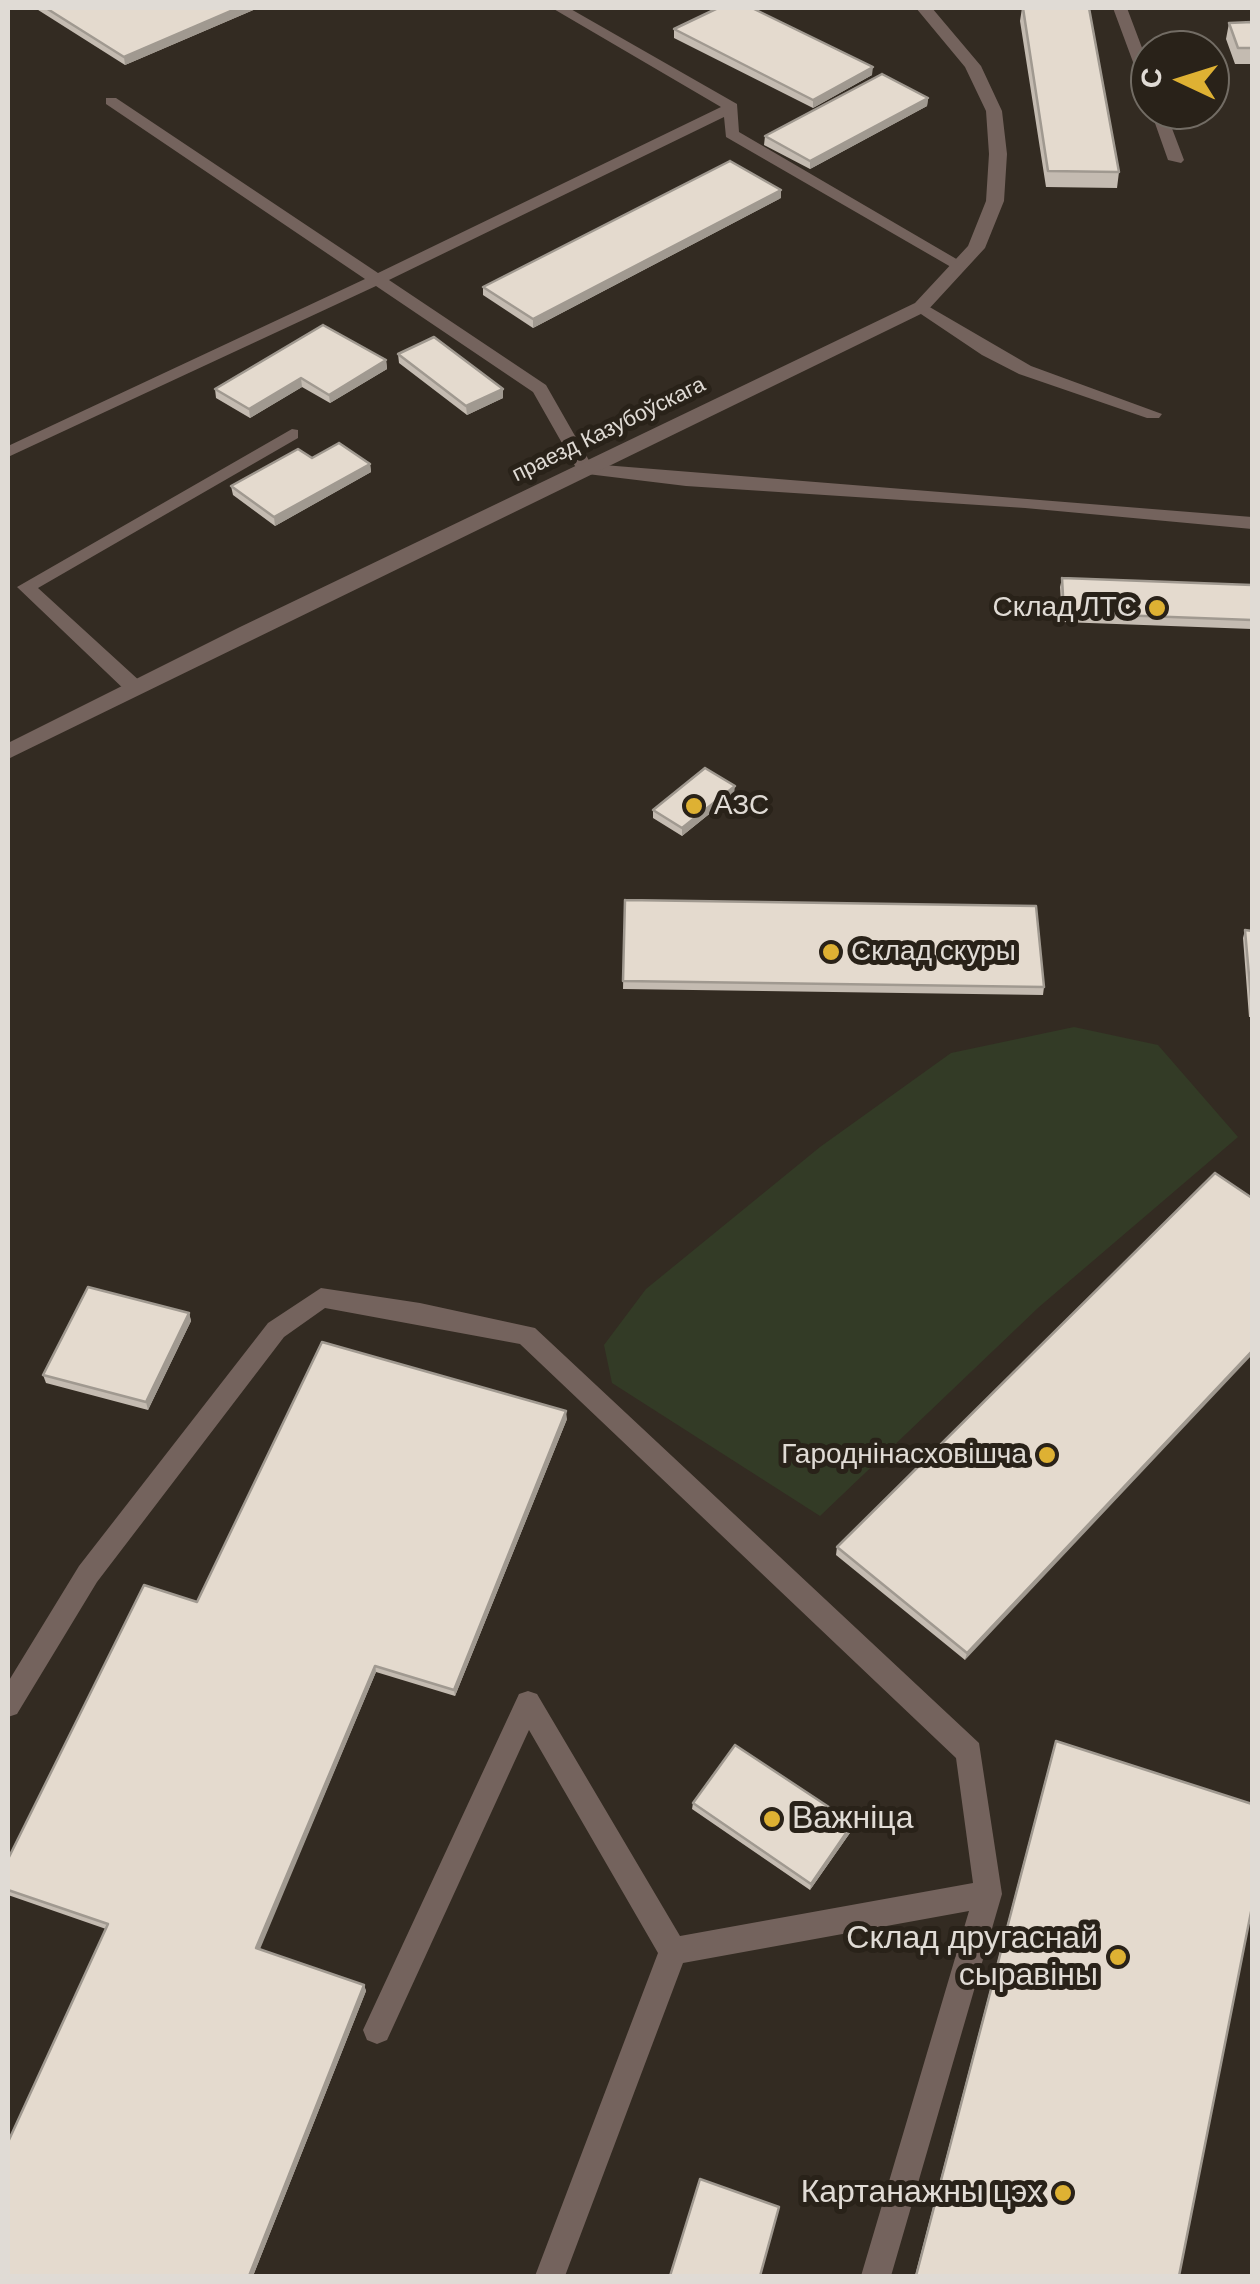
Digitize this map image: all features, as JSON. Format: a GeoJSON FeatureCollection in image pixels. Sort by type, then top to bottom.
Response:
{"type":"FeatureCollection","features":[{"type":"Feature","properties":{"kind":"street","name":"праезд Казубоўскага"},"geometry":{"type":"LineString","coordinates":[[8,752],[921,307],[976,248],[995,201],[998,154],[994,112],[972,66],[924,8]]}},
{"type":"Feature","properties":{"kind":"lane"},"geometry":{"type":"LineString","coordinates":[[558,8],[732,107]]}},
{"type":"Feature","properties":{"kind":"lane"},"geometry":{"type":"LineString","coordinates":[[1120,8],[1130,35]]}},
{"type":"Feature","properties":{"kind":"lane"},"geometry":{"type":"LineString","coordinates":[[111,100],[540,389],[585,469],[1252,523]]}},
{"type":"Feature","properties":{"kind":"lane"},"geometry":{"type":"LineString","coordinates":[[732,107],[730,134],[957,264]]}},
{"type":"Feature","properties":{"kind":"lane"},"geometry":{"type":"LineString","coordinates":[[8,452],[379,280],[732,107]]}},
{"type":"Feature","properties":{"kind":"lane"},"geometry":{"type":"LineString","coordinates":[[1165,130],[1176,160]]}},
{"type":"Feature","properties":{"kind":"lane"},"geometry":{"type":"LineString","coordinates":[[921,307],[1025,370],[1154,414]]}},
{"type":"Feature","properties":{"kind":"lane"},"geometry":{"type":"LineString","coordinates":[[135,688],[26,587],[292,434]]}},
{"type":"Feature","properties":{"kind":"lane"},"geometry":{"type":"LineString","coordinates":[[8,1704],[88,1574],[276,1330],[321,1298],[420,1312],[527,1335],[969,1752],[988,1894],[876,2276]]}},
{"type":"Feature","properties":{"kind":"lane"},"geometry":{"type":"LineString","coordinates":[[378,2030],[528,1703],[673,1951]]}},
{"type":"Feature","properties":{"kind":"lane"},"geometry":{"type":"LineString","coordinates":[[673,1951],[988,1894]]}},
{"type":"Feature","properties":{"kind":"lane"},"geometry":{"type":"LineString","coordinates":[[550,2276],[673,1951]]}},
{"type":"Feature","properties":{"kind":"green space"},"geometry":{"type":"Polygon","coordinates":[[[1074,1027],[1158,1045],[1238,1137],[1039,1307],[820,1516],[612,1383],[604,1345],[646,1289],[820,1147],[951,1053],[1074,1027]]]}},
{"type":"Feature","properties":{"kind":"building"},"geometry":{"type":"Polygon","coordinates":[[[46,8],[238,8],[124,57],[46,8]]]}},
{"type":"Feature","properties":{"kind":"building"},"geometry":{"type":"Polygon","coordinates":[[[718,8],[752,8],[873,67],[813,100],[674,29],[718,8]]]}},
{"type":"Feature","properties":{"kind":"building"},"geometry":{"type":"Polygon","coordinates":[[[1023,8],[1089,8],[1119,172],[1048,171],[1023,8]]]}},
{"type":"Feature","properties":{"kind":"building"},"geometry":{"type":"Polygon","coordinates":[[[1252,22],[1252,48],[1238,48],[1229,23],[1252,22]]]}},
{"type":"Feature","properties":{"kind":"building"},"geometry":{"type":"Polygon","coordinates":[[[882,74],[928,98],[810,161],[765,136],[882,74]]]}},
{"type":"Feature","properties":{"kind":"building"},"geometry":{"type":"Polygon","coordinates":[[[730,161],[781,190],[533,319],[483,287],[730,161]]]}},
{"type":"Feature","properties":{"kind":"building"},"geometry":{"type":"Polygon","coordinates":[[[323,325],[386,360],[329,395],[301,378],[249,409],[215,389],[323,325]]]}},
{"type":"Feature","properties":{"kind":"building"},"geometry":{"type":"Polygon","coordinates":[[[434,337],[503,389],[466,406],[398,354],[434,337]]]}},
{"type":"Feature","properties":{"kind":"building"},"geometry":{"type":"Polygon","coordinates":[[[339,443],[370,464],[274,517],[231,486],[298,449],[312,458],[339,443]]]}},
{"type":"Feature","properties":{"kind":"building","name":"Склад ЛТС"},"geometry":{"type":"Polygon","coordinates":[[[1062,578],[1252,585],[1252,620],[1064,613],[1062,578]]]}},
{"type":"Feature","properties":{"kind":"building","name":"АЗС"},"geometry":{"type":"Polygon","coordinates":[[[705,768],[735,786],[682,828],[653,810],[705,768]]]}},
{"type":"Feature","properties":{"kind":"building","name":"Склад скуры"},"geometry":{"type":"Polygon","coordinates":[[[625,900],[1036,906],[1044,987],[623,981],[625,900]]]}},
{"type":"Feature","properties":{"kind":"building"},"geometry":{"type":"Polygon","coordinates":[[[1245,930],[1252,931],[1252,1009],[1245,930]]]}},
{"type":"Feature","properties":{"kind":"building","name":"Гароднінасховішча"},"geometry":{"type":"Polygon","coordinates":[[[1215,1173],[1252,1198],[1252,1351],[967,1653],[837,1547],[1215,1173]]]}},
{"type":"Feature","properties":{"kind":"building"},"geometry":{"type":"Polygon","coordinates":[[[88,1287],[189,1313],[146,1402],[43,1375],[88,1287]]]}},
{"type":"Feature","properties":{"kind":"building"},"geometry":{"type":"Polygon","coordinates":[[[322,1342],[566,1411],[454,1690],[375,1666],[256,1948],[364,1985],[249,2276],[8,2276],[8,2142],[108,1924],[8,1890],[8,1859],[144,1585],[197,1602],[322,1342]]]}},
{"type":"Feature","properties":{"kind":"building"},"geometry":{"type":"Polygon","coordinates":[[[1056,1741],[1252,1804],[1252,1907],[1179,2276],[916,2276],[1056,1741]]]}},
{"type":"Feature","properties":{"kind":"building","name":"Важніца"},"geometry":{"type":"Polygon","coordinates":[[[735,1745],[853,1823],[811,1884],[693,1803],[735,1745]]]}},
{"type":"Feature","properties":{"kind":"building"},"geometry":{"type":"Polygon","coordinates":[[[700,2179],[779,2207],[760,2276],[670,2276],[700,2179]]]}},
{"type":"Feature","properties":{"kind":"place","name":"Склад ЛТС"},"geometry":{"type":"Point","coordinates":[1157,608]}},
{"type":"Feature","properties":{"kind":"place","name":"АЗС"},"geometry":{"type":"Point","coordinates":[694,806]}},
{"type":"Feature","properties":{"kind":"place","name":"Склад скуры"},"geometry":{"type":"Point","coordinates":[831,952]}},
{"type":"Feature","properties":{"kind":"place","name":"Гароднінасховішча"},"geometry":{"type":"Point","coordinates":[1047,1455]}},
{"type":"Feature","properties":{"kind":"place","name":"Важніца"},"geometry":{"type":"Point","coordinates":[772,1819]}},
{"type":"Feature","properties":{"kind":"place","name":"Склад другаснай сыравіны"},"geometry":{"type":"Point","coordinates":[1118,1957]}},
{"type":"Feature","properties":{"kind":"place","name":"Картанажны цэх"},"geometry":{"type":"Point","coordinates":[1063,2193]}}]}
